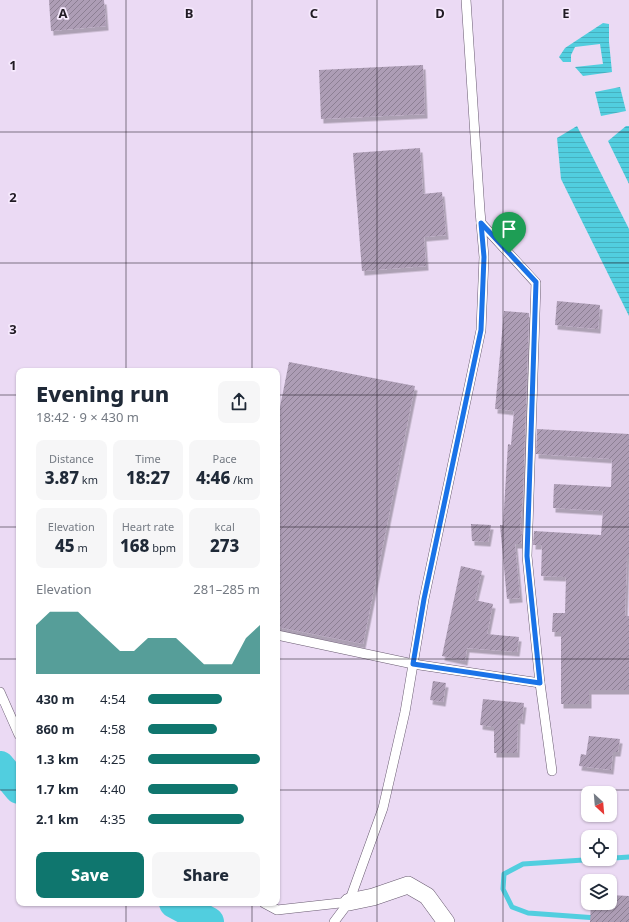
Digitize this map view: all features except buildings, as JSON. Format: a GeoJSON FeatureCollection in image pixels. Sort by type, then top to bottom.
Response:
{"type":"FeatureCollection","features":[{"type":"Feature","properties":{"kind":"street"},"geometry":{"type":"LineString","coordinates":[[349,902],[373,897],[408,885],[427,896],[446,922]]}},
{"type":"Feature","properties":{"kind":"lane"},"geometry":{"type":"LineString","coordinates":[[334,922],[349,902],[383,808],[405,712],[424,599],[481,330],[484,257],[466,0]]}},
{"type":"Feature","properties":{"kind":"lane"},"geometry":{"type":"LineString","coordinates":[[481,223],[536,282],[527,556],[540,683],[552,771]]}},
{"type":"Feature","properties":{"kind":"lane"},"geometry":{"type":"LineString","coordinates":[[280,637],[413,664],[540,683]]}},
{"type":"Feature","properties":{"kind":"lane"},"geometry":{"type":"LineString","coordinates":[[0,692],[16,728]]}},
{"type":"Feature","properties":{"kind":"lane"},"geometry":{"type":"LineString","coordinates":[[270,906],[277,910],[349,902]]}},
{"type":"Feature","properties":{"kind":"water"},"geometry":{"type":"Polygon","coordinates":[[[603,23],[609,24],[612,72],[583,76],[575,67],[603,64],[600,44],[575,47],[571,55],[571,62],[563,62],[559,57],[565,48],[603,23]]]}},
{"type":"Feature","properties":{"kind":"water"},"geometry":{"type":"Polygon","coordinates":[[[620,87],[626,111],[601,116],[595,92],[620,87]]]}},
{"type":"Feature","properties":{"kind":"water"},"geometry":{"type":"Polygon","coordinates":[[[577,126],[629,229],[629,316],[561,179],[557,138],[577,126]]]}},
{"type":"Feature","properties":{"kind":"water"},"geometry":{"type":"Polygon","coordinates":[[[626,126],[629,126],[629,184],[608,141],[626,126]]]}},
{"type":"Feature","properties":{"kind":"waterway"},"geometry":{"type":"LineString","coordinates":[[0,766],[16,785]]}},
{"type":"Feature","properties":{"kind":"waterway"},"geometry":{"type":"LineString","coordinates":[[597,918],[528,913],[512,907],[503,889],[504,874],[523,864],[629,857]]}},
{"type":"Feature","properties":{"kind":"waterway"},"geometry":{"type":"LineString","coordinates":[[180,906],[209,922]]}},
{"type":"Feature","properties":{"kind":"route"},"geometry":{"type":"LineString","coordinates":[[481,223],[509,253],[536,282],[527,556],[540,683],[413,664],[424,599],[481,330],[484,257],[481,223]]}}]}
